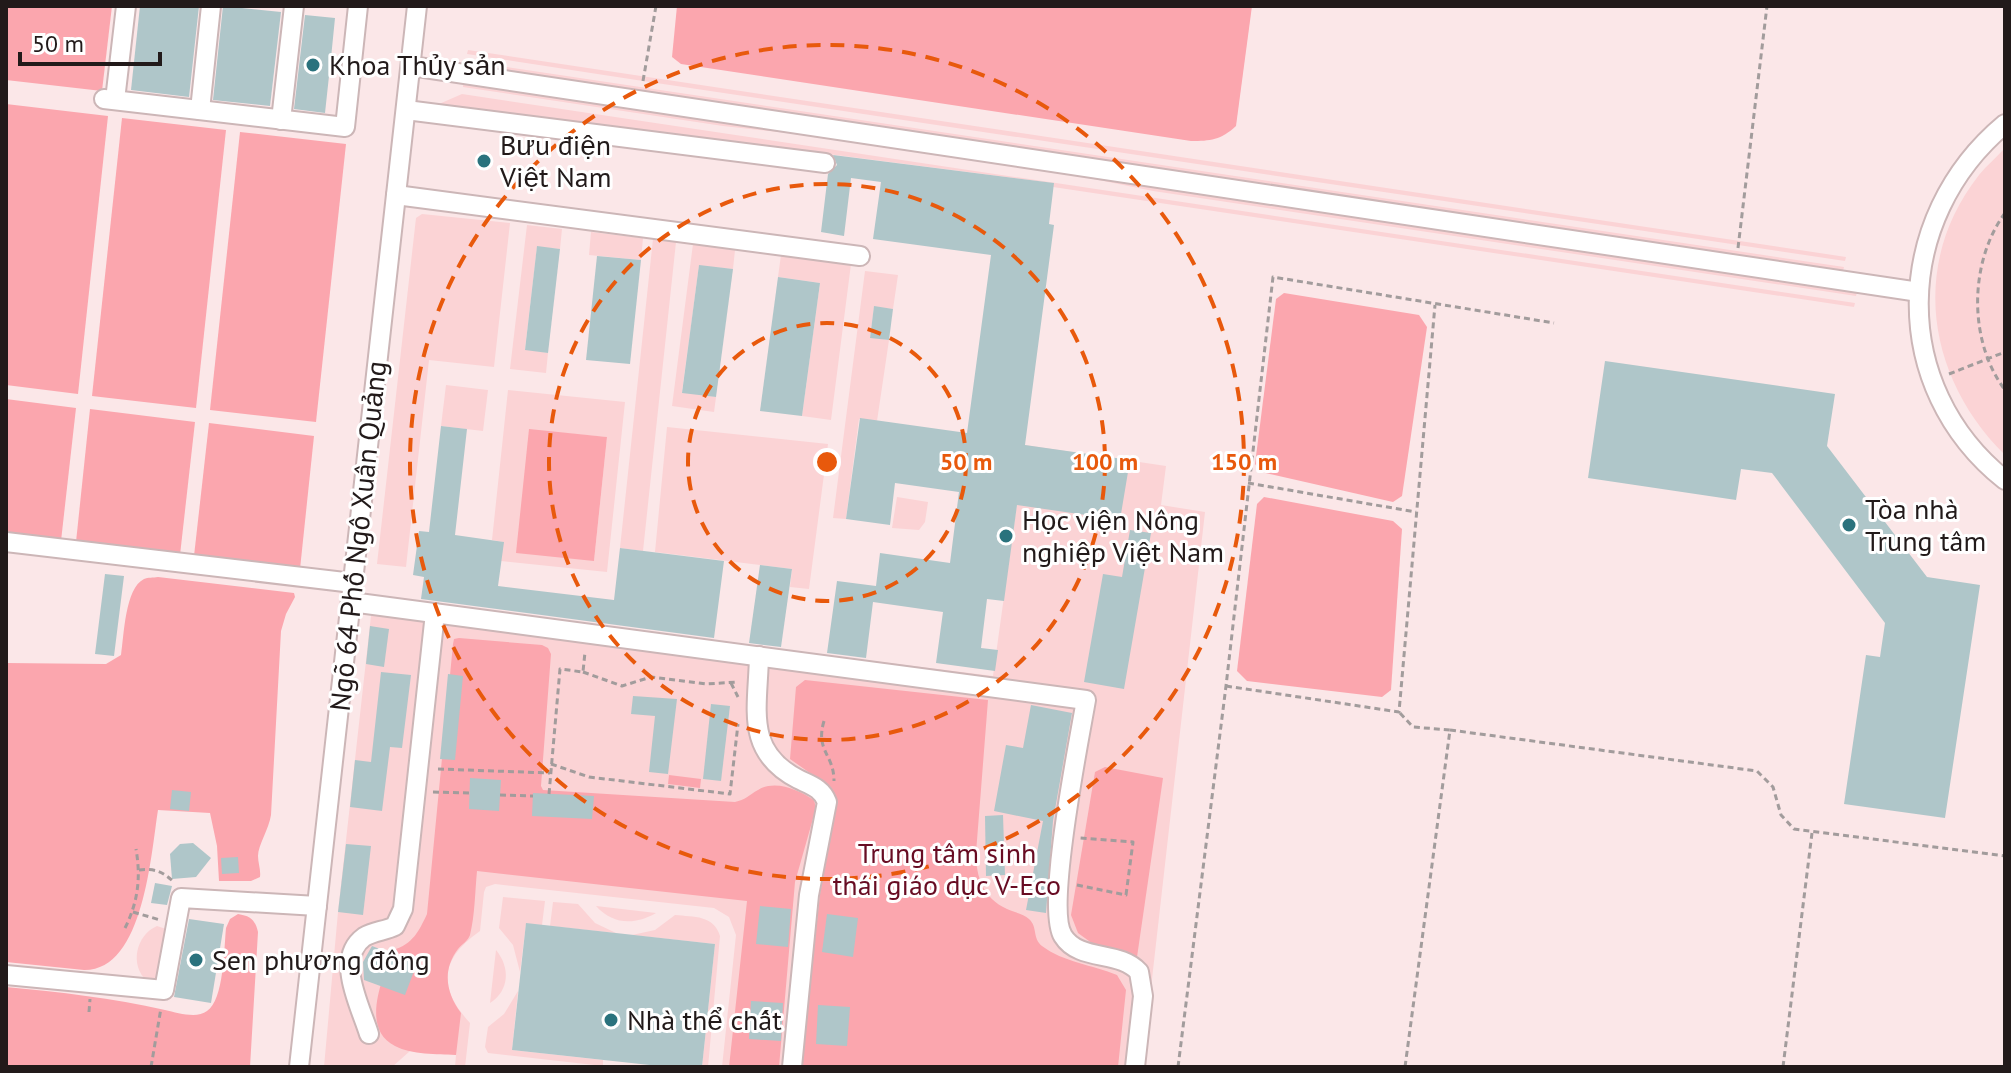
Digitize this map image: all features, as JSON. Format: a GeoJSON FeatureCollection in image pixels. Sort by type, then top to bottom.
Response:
{"type":"FeatureCollection","features":[{"type":"Feature","properties":{"kind":"street"},"geometry":{"type":"LineString","coordinates":[[126,6],[110,100],[345,127],[358,6]]}},
{"type":"Feature","properties":{"kind":"street"},"geometry":{"type":"LineString","coordinates":[[200,110],[211,6]]}},
{"type":"Feature","properties":{"kind":"street"},"geometry":{"type":"LineString","coordinates":[[281,120],[294,6]]}},
{"type":"Feature","properties":{"kind":"street","name":"Ngõ 64 Phố Ngô Xuân Quảng"},"geometry":{"type":"LineString","coordinates":[[299,1067],[417,6]]}},
{"type":"Feature","properties":{"kind":"street"},"geometry":{"type":"LineString","coordinates":[[411,66],[1919,292]]}},
{"type":"Feature","properties":{"kind":"street"},"geometry":{"type":"LineString","coordinates":[[406,110],[825,163]]}},
{"type":"Feature","properties":{"kind":"street"},"geometry":{"type":"LineString","coordinates":[[2005,124],[1976,151],[1944,198],[1929,232],[1919,292],[1923,345],[1940,399],[1971,447],[2005,480]]}},
{"type":"Feature","properties":{"kind":"street"},"geometry":{"type":"LineString","coordinates":[[396,195],[860,256]]}},
{"type":"Feature","properties":{"kind":"street"},"geometry":{"type":"LineString","coordinates":[[6,542],[352,592],[435,613],[1086,700],[1060,861],[1057,914],[1062,936],[1070,945],[1127,963],[1139,972],[1143,996],[1135,1067]]}},
{"type":"Feature","properties":{"kind":"street"},"geometry":{"type":"LineString","coordinates":[[369,1034],[352,978],[351,960],[361,940],[395,926],[403,909],[435,613]]}},
{"type":"Feature","properties":{"kind":"street"},"geometry":{"type":"LineString","coordinates":[[759,656],[758,735],[762,748],[775,765],[819,789],[827,802],[809,895],[792,1067]]}},
{"type":"Feature","properties":{"kind":"street"},"geometry":{"type":"LineString","coordinates":[[6,975],[164,990],[181,898],[317,906]]}},
{"type":"Feature","properties":{"kind":"path"},"geometry":{"type":"LineString","coordinates":[[643,84],[656,6]]}},
{"type":"Feature","properties":{"kind":"path"},"geometry":{"type":"LineString","coordinates":[[1738,248],[1767,6]]}},
{"type":"Feature","properties":{"kind":"path"},"geometry":{"type":"LineString","coordinates":[[2005,213],[1982,262],[1977,303],[1983,344],[2005,390]]}},
{"type":"Feature","properties":{"kind":"path"},"geometry":{"type":"LineString","coordinates":[[1178,1067],[1273,277],[1554,323]]}},
{"type":"Feature","properties":{"kind":"path"},"geometry":{"type":"LineString","coordinates":[[1399,712],[1435,305]]}},
{"type":"Feature","properties":{"kind":"path"},"geometry":{"type":"LineString","coordinates":[[1944,376],[2005,352]]}},
{"type":"Feature","properties":{"kind":"path"},"geometry":{"type":"LineString","coordinates":[[1248,483],[1416,512]]}},
{"type":"Feature","properties":{"kind":"path"},"geometry":{"type":"LineString","coordinates":[[583,672],[588,633]]}},
{"type":"Feature","properties":{"kind":"path"},"geometry":{"type":"LineString","coordinates":[[549,794],[560,669],[583,672],[622,686],[651,677],[706,684],[758,680]]}},
{"type":"Feature","properties":{"kind":"path"},"geometry":{"type":"LineString","coordinates":[[731,683],[740,703]]}},
{"type":"Feature","properties":{"kind":"path"},"geometry":{"type":"LineString","coordinates":[[1226,686],[1399,712],[1413,727],[1757,771],[1773,787],[1781,815],[1794,829],[2005,856]]}},
{"type":"Feature","properties":{"kind":"path"},"geometry":{"type":"LineString","coordinates":[[824,721],[820,735],[823,751],[832,763],[835,778]]}},
{"type":"Feature","properties":{"kind":"path"},"geometry":{"type":"LineString","coordinates":[[551,764],[589,777],[730,794],[738,724]]}},
{"type":"Feature","properties":{"kind":"path"},"geometry":{"type":"LineString","coordinates":[[1405,1067],[1450,730]]}},
{"type":"Feature","properties":{"kind":"path"},"geometry":{"type":"LineString","coordinates":[[432,769],[550,773]]}},
{"type":"Feature","properties":{"kind":"path"},"geometry":{"type":"LineString","coordinates":[[472,770],[472,779]]}},
{"type":"Feature","properties":{"kind":"path"},"geometry":{"type":"LineString","coordinates":[[500,771],[500,780]]}},
{"type":"Feature","properties":{"kind":"path"},"geometry":{"type":"LineString","coordinates":[[429,792],[469,793]]}},
{"type":"Feature","properties":{"kind":"path"},"geometry":{"type":"LineString","coordinates":[[500,795],[533,796]]}},
{"type":"Feature","properties":{"kind":"path"},"geometry":{"type":"LineString","coordinates":[[1783,1067],[1812,831]]}},
{"type":"Feature","properties":{"kind":"path"},"geometry":{"type":"LineString","coordinates":[[1074,885],[1126,895],[1133,842],[1082,838]]}},
{"type":"Feature","properties":{"kind":"path"},"geometry":{"type":"LineString","coordinates":[[125,928],[133,912],[139,870],[136,849]]}},
{"type":"Feature","properties":{"kind":"path"},"geometry":{"type":"LineString","coordinates":[[139,870],[164,872],[176,884],[181,898]]}},
{"type":"Feature","properties":{"kind":"path"},"geometry":{"type":"LineString","coordinates":[[133,912],[142,916]]}},
{"type":"Feature","properties":{"kind":"path"},"geometry":{"type":"LineString","coordinates":[[151,1067],[161,1006]]}},
{"type":"Feature","properties":{"kind":"shaded area","name":"Học viện Nông nghiệp Việt Nam"},"geometry":{"type":"Polygon","coordinates":[[[6,6],[2005,6],[2005,1067],[6,1067],[6,6]]]}},
{"type":"Feature","properties":{"kind":"shaded area"},"geometry":{"type":"Polygon","coordinates":[[[6,6],[112,6],[102,91],[6,80],[6,6]]]}},
{"type":"Feature","properties":{"kind":"shaded area"},"geometry":{"type":"Polygon","coordinates":[[[677,6],[1252,6],[1236,126],[1215,139],[1191,141],[681,64],[672,57],[677,6]]]}},
{"type":"Feature","properties":{"kind":"shaded area"},"geometry":{"type":"Polygon","coordinates":[[[6,104],[108,116],[78,394],[6,385],[6,104]]]}},
{"type":"Feature","properties":{"kind":"shaded area"},"geometry":{"type":"Polygon","coordinates":[[[122,118],[226,130],[196,408],[92,396],[122,118]]]}},
{"type":"Feature","properties":{"kind":"shaded area"},"geometry":{"type":"Polygon","coordinates":[[[240,132],[346,144],[316,422],[210,410],[240,132]]]}},
{"type":"Feature","properties":{"kind":"shaded area"},"geometry":{"type":"Polygon","coordinates":[[[1284,293],[1419,315],[1427,327],[1402,496],[1393,502],[1261,472],[1255,464],[1276,299],[1284,293]]]}},
{"type":"Feature","properties":{"kind":"shaded area"},"geometry":{"type":"Polygon","coordinates":[[[6,399],[76,408],[61,541],[6,534],[6,399]]]}},
{"type":"Feature","properties":{"kind":"shaded area"},"geometry":{"type":"Polygon","coordinates":[[[90,409],[195,422],[180,555],[76,542],[90,409]]]}},
{"type":"Feature","properties":{"kind":"shaded area"},"geometry":{"type":"Polygon","coordinates":[[[209,423],[314,436],[300,569],[194,556],[209,423]]]}},
{"type":"Feature","properties":{"kind":"shaded area"},"geometry":{"type":"Polygon","coordinates":[[[529,429],[607,437],[594,561],[516,553],[529,429]]]}},
{"type":"Feature","properties":{"kind":"shaded area"},"geometry":{"type":"Polygon","coordinates":[[[1264,497],[1393,521],[1402,529],[1391,690],[1382,697],[1247,681],[1237,671],[1257,504],[1264,497]]]}},
{"type":"Feature","properties":{"kind":"shaded area"},"geometry":{"type":"Polygon","coordinates":[[[158,577],[294,593],[281,631],[271,815],[258,852],[260,877],[251,881],[219,881],[217,846],[210,813],[158,810],[141,906],[132,931],[120,951],[104,965],[84,970],[6,962],[6,663],[106,664],[121,655],[126,613],[133,592],[144,579],[158,577]]]}},
{"type":"Feature","properties":{"kind":"shaded area"},"geometry":{"type":"Polygon","coordinates":[[[454,639],[548,648],[551,654],[543,790],[735,802],[765,787],[779,786],[814,800],[816,808],[795,882],[779,1067],[729,1067],[747,901],[477,871],[470,935],[453,957],[448,973],[449,989],[461,1013],[456,1055],[409,1051],[384,1038],[376,1015],[384,973],[393,950],[410,940],[427,914],[453,644],[454,639]]]}},
{"type":"Feature","properties":{"kind":"shaded area"},"geometry":{"type":"Polygon","coordinates":[[[805,680],[988,700],[976,853],[979,878],[992,899],[1029,919],[1042,946],[1069,960],[1117,975],[1126,990],[1118,1067],[801,1067],[820,894],[837,804],[827,785],[790,759],[796,687],[805,680]]]}},
{"type":"Feature","properties":{"kind":"shaded area"},"geometry":{"type":"Polygon","coordinates":[[[1105,767],[1163,778],[1137,957],[1093,944],[1078,933],[1071,915],[1095,772],[1105,767]]]}},
{"type":"Feature","properties":{"kind":"shaded area"},"geometry":{"type":"Polygon","coordinates":[[[669,775],[701,779],[700,788],[668,784],[669,775]]]}},
{"type":"Feature","properties":{"kind":"shaded area"},"geometry":{"type":"Polygon","coordinates":[[[238,914],[251,919],[258,932],[250,1067],[6,1067],[6,987],[66,993],[198,1015],[213,1005],[217,996],[226,928],[230,919],[238,914]]]}},
{"type":"Feature","properties":{"kind":"green space"},"geometry":{"type":"Polygon","coordinates":[[[468,50],[1846,257],[1845,261],[643,81],[467,54],[468,50]]]}},
{"type":"Feature","properties":{"kind":"green space"},"geometry":{"type":"Polygon","coordinates":[[[466,61],[1844,267],[1843,271],[466,65],[466,61]]]}},
{"type":"Feature","properties":{"kind":"green space"},"geometry":{"type":"Polygon","coordinates":[[[463,83],[807,135],[723,126],[463,87],[463,83]]]}},
{"type":"Feature","properties":{"kind":"green space"},"geometry":{"type":"Polygon","coordinates":[[[462,94],[1855,303],[1854,307],[1053,187],[1053,183],[439,104],[462,94]]]}},
{"type":"Feature","properties":{"kind":"green space"},"geometry":{"type":"Polygon","coordinates":[[[2005,148],[2005,455],[1979,425],[1958,391],[1944,356],[1936,320],[1936,282],[1943,245],[1957,209],[1979,175],[2005,148]]]}},
{"type":"Feature","properties":{"kind":"green space"},"geometry":{"type":"Polygon","coordinates":[[[1069,174],[1857,292],[1856,296],[1153,191],[1069,174]]]}},
{"type":"Feature","properties":{"kind":"green space"},"geometry":{"type":"Polygon","coordinates":[[[422,214],[510,223],[494,367],[429,360],[406,567],[377,564],[416,218],[422,214]]]}},
{"type":"Feature","properties":{"kind":"green space"},"geometry":{"type":"Polygon","coordinates":[[[527,225],[562,229],[560,249],[537,247],[525,349],[548,353],[546,373],[510,369],[527,225]]]}},
{"type":"Feature","properties":{"kind":"green space"},"geometry":{"type":"Polygon","coordinates":[[[591,232],[643,238],[641,260],[589,255],[591,232]]]}},
{"type":"Feature","properties":{"kind":"green space"},"geometry":{"type":"Polygon","coordinates":[[[653,239],[676,242],[643,551],[620,548],[653,239]]]}},
{"type":"Feature","properties":{"kind":"green space"},"geometry":{"type":"Polygon","coordinates":[[[693,244],[735,250],[733,269],[699,266],[682,392],[716,397],[714,412],[672,406],[693,244]]]}},
{"type":"Feature","properties":{"kind":"green space"},"geometry":{"type":"Polygon","coordinates":[[[781,255],[851,264],[831,420],[802,416],[820,283],[778,277],[781,255]]]}},
{"type":"Feature","properties":{"kind":"green space"},"geometry":{"type":"Polygon","coordinates":[[[865,271],[898,275],[893,309],[874,307],[870,337],[889,340],[877,421],[859,419],[846,519],[833,518],[865,271]]]}},
{"type":"Feature","properties":{"kind":"green space"},"geometry":{"type":"Polygon","coordinates":[[[446,385],[488,390],[483,431],[441,426],[446,385]]]}},
{"type":"Feature","properties":{"kind":"green space"},"geometry":{"type":"Polygon","coordinates":[[[508,390],[625,402],[607,572],[501,561],[503,542],[492,540],[508,390]],[[529,430],[594,561],[607,437],[529,430]]]}},
{"type":"Feature","properties":{"kind":"green space"},"geometry":{"type":"Polygon","coordinates":[[[667,427],[828,444],[809,589],[790,587],[792,569],[655,552],[667,427]]]}},
{"type":"Feature","properties":{"kind":"green space","name":"Trung tâm sinh thái giáo dục V-Eco"},"geometry":{"type":"Polygon","coordinates":[[[1025,445],[1166,466],[1161,505],[1205,512],[1142,1067],[722,1067],[736,935],[729,917],[714,908],[495,884],[486,887],[484,892],[480,931],[457,952],[448,974],[452,997],[470,1023],[465,1067],[455,1067],[456,1055],[410,1051],[392,1067],[324,1067],[373,598],[993,676],[1025,445]]]}},
{"type":"Feature","properties":{"kind":"green space"},"geometry":{"type":"Polygon","coordinates":[[[897,497],[928,502],[925,522],[919,530],[892,528],[897,497]]]}},
{"type":"Feature","properties":{"kind":"green space"},"geometry":{"type":"Polygon","coordinates":[[[503,897],[545,901],[542,925],[526,924],[520,972],[513,945],[499,928],[503,897]]]}},
{"type":"Feature","properties":{"kind":"green space"},"geometry":{"type":"Polygon","coordinates":[[[553,902],[578,904],[595,923],[616,933],[550,926],[553,902]]]}},
{"type":"Feature","properties":{"kind":"green space"},"geometry":{"type":"Polygon","coordinates":[[[596,906],[656,913],[640,920],[624,921],[610,917],[596,906]]]}},
{"type":"Feature","properties":{"kind":"green space"},"geometry":{"type":"Polygon","coordinates":[[[675,915],[708,921],[720,936],[708,1067],[702,1067],[715,944],[632,935],[655,930],[675,915]]]}},
{"type":"Feature","properties":{"kind":"green space"},"geometry":{"type":"Polygon","coordinates":[[[157,926],[166,929],[161,976],[147,981],[138,967],[137,951],[144,936],[157,926]]]}},
{"type":"Feature","properties":{"kind":"green space"},"geometry":{"type":"Polygon","coordinates":[[[496,950],[504,964],[506,978],[501,992],[490,1003],[496,950]]]}},
{"type":"Feature","properties":{"kind":"green space"},"geometry":{"type":"Polygon","coordinates":[[[518,991],[512,1050],[603,1060],[603,1066],[488,1053],[485,1047],[488,1027],[504,1014],[518,991]]]}},
{"type":"Feature","properties":{"kind":"building"},"geometry":{"type":"Polygon","coordinates":[[[140,6],[199,6],[189,97],[131,90],[140,6]]]}},
{"type":"Feature","properties":{"kind":"building"},"geometry":{"type":"Polygon","coordinates":[[[223,6],[281,12],[270,106],[213,100],[223,6]]]}},
{"type":"Feature","properties":{"kind":"building"},"geometry":{"type":"Polygon","coordinates":[[[305,15],[335,18],[331,58],[336,58],[334,76],[329,76],[325,113],[294,109],[305,15]]]}},
{"type":"Feature","properties":{"kind":"building"},"geometry":{"type":"Polygon","coordinates":[[[833,155],[1054,183],[1049,224],[1054,225],[1025,445],[1130,460],[1120,520],[1017,505],[1004,601],[987,599],[981,648],[998,650],[995,671],[936,663],[943,612],[873,602],[866,658],[827,653],[837,581],[876,586],[880,553],[950,563],[959,492],[895,483],[890,525],[846,519],[860,418],[967,433],[991,255],[873,239],[881,182],[851,178],[844,236],[821,232],[828,174],[837,165],[833,155]]]}},
{"type":"Feature","properties":{"kind":"building"},"geometry":{"type":"Polygon","coordinates":[[[537,246],[560,249],[548,353],[525,350],[537,246]]]}},
{"type":"Feature","properties":{"kind":"building"},"geometry":{"type":"Polygon","coordinates":[[[597,256],[641,260],[630,364],[586,360],[597,256]]]}},
{"type":"Feature","properties":{"kind":"building"},"geometry":{"type":"Polygon","coordinates":[[[699,265],[733,269],[716,397],[682,393],[699,265]]]}},
{"type":"Feature","properties":{"kind":"building"},"geometry":{"type":"Polygon","coordinates":[[[778,277],[820,283],[802,416],[760,411],[778,277]]]}},
{"type":"Feature","properties":{"kind":"building"},"geometry":{"type":"Polygon","coordinates":[[[874,306],[893,309],[889,340],[870,338],[874,306]]]}},
{"type":"Feature","properties":{"kind":"building"},"geometry":{"type":"Polygon","coordinates":[[[1605,361],[1835,394],[1827,446],[1927,577],[1980,585],[1945,818],[1844,804],[1866,655],[1880,657],[1885,623],[1772,473],[1741,469],[1736,500],[1588,478],[1605,361]]]}},
{"type":"Feature","properties":{"kind":"building"},"geometry":{"type":"Polygon","coordinates":[[[441,426],[467,429],[455,535],[504,542],[498,586],[614,600],[620,548],[724,561],[714,638],[421,599],[424,577],[413,575],[419,531],[429,532],[441,426]]]}},
{"type":"Feature","properties":{"kind":"building"},"geometry":{"type":"Polygon","coordinates":[[[1130,530],[1151,533],[1124,689],[1084,682],[1103,574],[1122,577],[1130,530]]]}},
{"type":"Feature","properties":{"kind":"building"},"geometry":{"type":"Polygon","coordinates":[[[760,565],[792,569],[781,647],[749,643],[760,565]]]}},
{"type":"Feature","properties":{"kind":"building"},"geometry":{"type":"Polygon","coordinates":[[[105,574],[124,576],[114,656],[95,654],[105,574]]]}},
{"type":"Feature","properties":{"kind":"building"},"geometry":{"type":"Polygon","coordinates":[[[370,626],[389,629],[384,667],[366,664],[370,626]]]}},
{"type":"Feature","properties":{"kind":"building"},"geometry":{"type":"Polygon","coordinates":[[[381,672],[411,675],[402,748],[390,747],[382,811],[350,807],[355,760],[371,762],[381,672]]]}},
{"type":"Feature","properties":{"kind":"building"},"geometry":{"type":"Polygon","coordinates":[[[448,674],[463,676],[455,760],[440,759],[448,674]]]}},
{"type":"Feature","properties":{"kind":"building"},"geometry":{"type":"Polygon","coordinates":[[[633,696],[677,699],[668,774],[649,772],[655,716],[631,714],[633,696]]]}},
{"type":"Feature","properties":{"kind":"building"},"geometry":{"type":"Polygon","coordinates":[[[711,704],[730,706],[721,781],[703,779],[711,704]]]}},
{"type":"Feature","properties":{"kind":"building"},"geometry":{"type":"Polygon","coordinates":[[[1031,705],[1072,713],[1053,821],[1046,913],[1026,910],[1043,821],[994,811],[1006,745],[1023,748],[1031,705]]]}},
{"type":"Feature","properties":{"kind":"building"},"geometry":{"type":"Polygon","coordinates":[[[470,778],[501,780],[499,811],[469,809],[470,778]]]}},
{"type":"Feature","properties":{"kind":"building"},"geometry":{"type":"Polygon","coordinates":[[[172,790],[191,792],[189,811],[170,809],[172,790]]]}},
{"type":"Feature","properties":{"kind":"building"},"geometry":{"type":"Polygon","coordinates":[[[533,793],[594,796],[592,819],[532,816],[533,793]]]}},
{"type":"Feature","properties":{"kind":"building"},"geometry":{"type":"Polygon","coordinates":[[[1003,815],[1005,875],[986,876],[985,816],[1003,815]]]}},
{"type":"Feature","properties":{"kind":"building"},"geometry":{"type":"Polygon","coordinates":[[[193,843],[211,858],[196,877],[172,879],[170,854],[180,844],[193,843]]]}},
{"type":"Feature","properties":{"kind":"building"},"geometry":{"type":"Polygon","coordinates":[[[346,844],[371,846],[363,915],[338,912],[346,844]]]}},
{"type":"Feature","properties":{"kind":"building"},"geometry":{"type":"Polygon","coordinates":[[[238,857],[239,873],[222,874],[221,858],[238,857]]]}},
{"type":"Feature","properties":{"kind":"building"},"geometry":{"type":"Polygon","coordinates":[[[155,883],[172,886],[167,905],[151,903],[155,883]]]}},
{"type":"Feature","properties":{"kind":"building"},"geometry":{"type":"Polygon","coordinates":[[[760,906],[791,909],[788,947],[756,944],[760,906]]]}},
{"type":"Feature","properties":{"kind":"building"},"geometry":{"type":"Polygon","coordinates":[[[827,914],[858,918],[853,957],[822,952],[827,914]]]}},
{"type":"Feature","properties":{"kind":"building","name":"Sen phương đông"},"geometry":{"type":"Polygon","coordinates":[[[189,919],[224,924],[211,1003],[174,997],[189,919]]]}},
{"type":"Feature","properties":{"kind":"building","name":"Nhà thể chất"},"geometry":{"type":"Polygon","coordinates":[[[526,923],[715,944],[702,1067],[668,1067],[512,1050],[526,923]]]}},
{"type":"Feature","properties":{"kind":"building"},"geometry":{"type":"Polygon","coordinates":[[[372,946],[417,963],[405,995],[364,980],[363,962],[372,946]]]}},
{"type":"Feature","properties":{"kind":"building"},"geometry":{"type":"Polygon","coordinates":[[[751,1001],[783,1003],[781,1041],[749,1039],[751,1001]]]}},
{"type":"Feature","properties":{"kind":"building"},"geometry":{"type":"Polygon","coordinates":[[[818,1005],[850,1007],[847,1046],[816,1044],[818,1005]]]}},
{"type":"Feature","properties":{"kind":"place","name":"Khoa Thủy sản"},"geometry":{"type":"Point","coordinates":[313,65]}},
{"type":"Feature","properties":{"kind":"place","name":"Bưu điện Việt Nam"},"geometry":{"type":"Point","coordinates":[484,161]}},
{"type":"Feature","properties":{"kind":"place","name":"Tòa nhà Trung tâm"},"geometry":{"type":"Point","coordinates":[1849,525]}},
{"type":"Feature","properties":{"kind":"place","name":"Học viện Nông nghiệp Việt Nam"},"geometry":{"type":"Point","coordinates":[1006,536]}},
{"type":"Feature","properties":{"kind":"place","name":"Sen phương đông"},"geometry":{"type":"Point","coordinates":[196,960]}},
{"type":"Feature","properties":{"kind":"place","name":"Nhà thể chất"},"geometry":{"type":"Point","coordinates":[611,1020]}}]}
